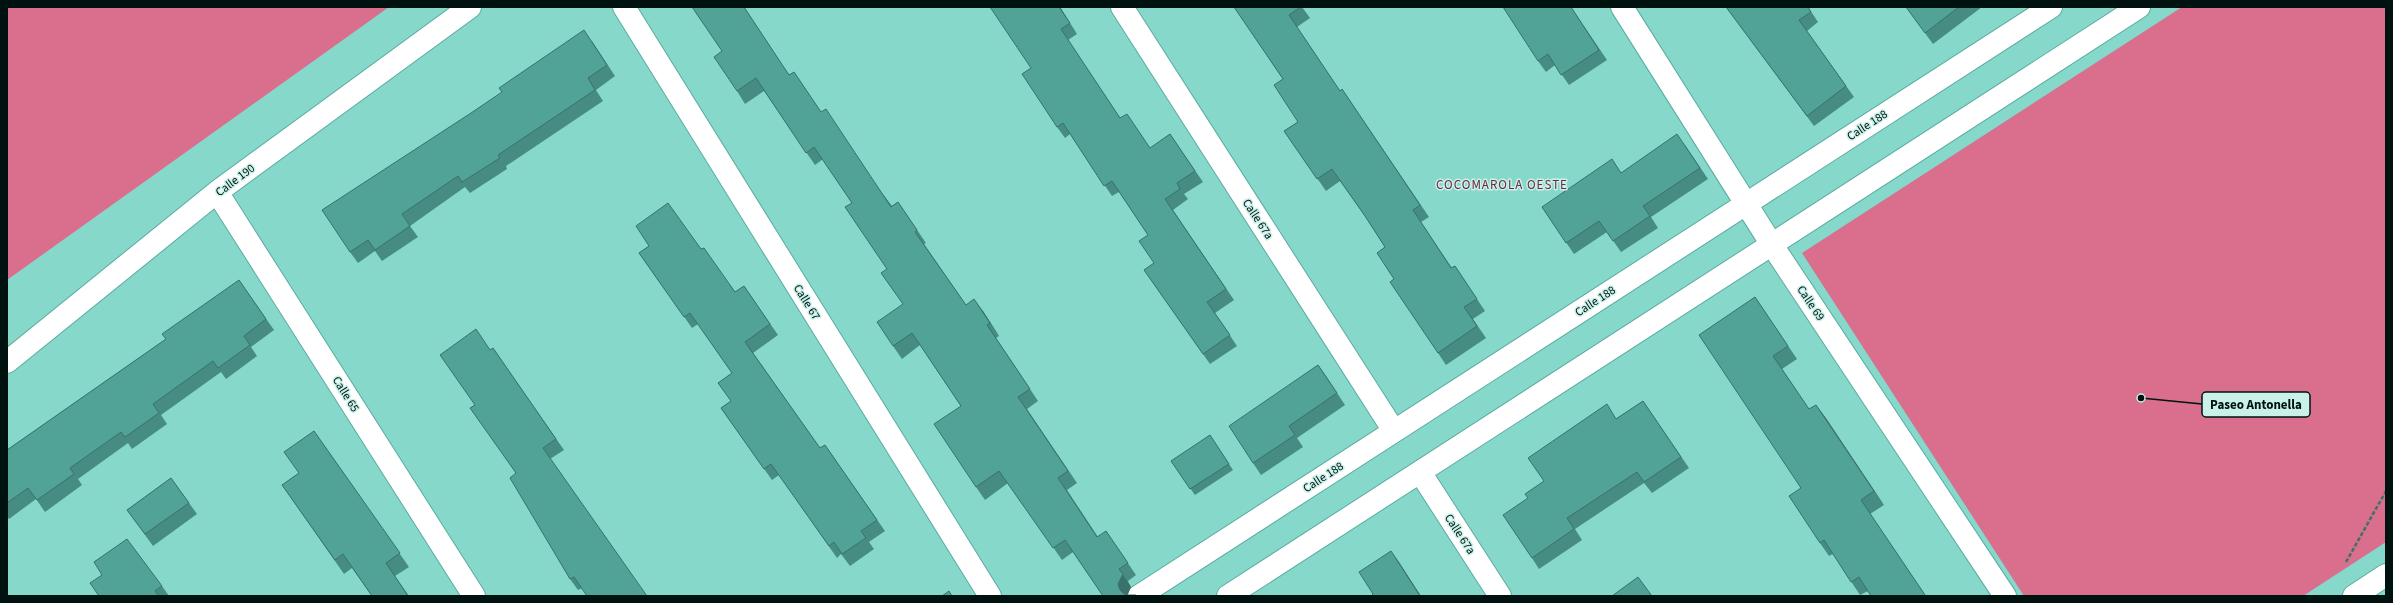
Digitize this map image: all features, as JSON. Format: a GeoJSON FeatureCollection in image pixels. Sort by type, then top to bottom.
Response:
{"type":"FeatureCollection","features":[{"type":"Feature","properties":{"kind":"street","name":"Calle 190"},"geometry":{"type":"LineString","coordinates":[[7,362],[217,192],[470,7]]}},
{"type":"Feature","properties":{"kind":"street","name":"Calle 67"},"geometry":{"type":"LineString","coordinates":[[624,7],[990,596]]}},
{"type":"Feature","properties":{"kind":"street","name":"Calle 67a"},"geometry":{"type":"LineString","coordinates":[[1122,7],[1394,431]]}},
{"type":"Feature","properties":{"kind":"street","name":"Calle 69"},"geometry":{"type":"LineString","coordinates":[[1622,7],[1745,204],[2005,596]]}},
{"type":"Feature","properties":{"kind":"street","name":"Calle 188"},"geometry":{"type":"LineString","coordinates":[[1139,596],[2051,7]]}},
{"type":"Feature","properties":{"kind":"street"},"geometry":{"type":"LineString","coordinates":[[1228,596],[2132,9]]}},
{"type":"Feature","properties":{"kind":"street","name":"Calle 65"},"geometry":{"type":"LineString","coordinates":[[217,192],[474,596]]}},
{"type":"Feature","properties":{"kind":"street","name":"Calle 67a"},"geometry":{"type":"LineString","coordinates":[[1420,472],[1500,596]]}},
{"type":"Feature","properties":{"kind":"street"},"geometry":{"type":"LineString","coordinates":[[2354,596],[2386,575]]}},
{"type":"Feature","properties":{"kind":"path"},"geometry":{"type":"LineString","coordinates":[[2343,569],[2386,491]]}},
{"type":"Feature","properties":{"kind":"shaded area"},"geometry":{"type":"Polygon","coordinates":[[[7,7],[389,7],[7,280],[7,7]]]}},
{"type":"Feature","properties":{"kind":"shaded area"},"geometry":{"type":"Polygon","coordinates":[[[2182,7],[2386,7],[2386,542],[2303,596],[2024,596],[1802,253],[2182,7]]]}},
{"type":"Feature","properties":{"kind":"building"},"geometry":{"type":"Polygon","coordinates":[[[692,7],[744,7],[789,75],[794,72],[821,112],[826,109],[891,207],[898,202],[917,230],[915,232],[966,305],[974,299],[990,323],[987,325],[1030,389],[1018,397],[1068,471],[1058,478],[1097,537],[1106,531],[1128,563],[1119,569],[1123,574],[1118,584],[1120,590],[1125,595],[1137,596],[1103,596],[1065,540],[1053,548],[999,471],[976,487],[934,424],[961,406],[912,333],[893,346],[877,322],[903,304],[881,273],[887,269],[845,207],[852,203],[814,147],[806,153],[756,78],[737,91],[714,57],[722,51],[692,7]]]}},
{"type":"Feature","properties":{"kind":"building"},"geometry":{"type":"Polygon","coordinates":[[[990,7],[1059,7],[1070,23],[1061,29],[1120,118],[1127,114],[1150,148],[1170,134],[1195,171],[1177,183],[1180,189],[1165,199],[1226,289],[1207,302],[1230,335],[1203,354],[1144,270],[1154,263],[1139,241],[1148,235],[1112,181],[1104,186],[1063,123],[1057,127],[1022,74],[1031,68],[990,7]]]}},
{"type":"Feature","properties":{"kind":"building"},"geometry":{"type":"Polygon","coordinates":[[[1234,7],[1301,7],[1289,15],[1340,91],[1342,89],[1420,205],[1413,210],[1451,268],[1455,266],[1477,299],[1464,307],[1477,326],[1438,353],[1390,282],[1394,279],[1377,253],[1385,247],[1365,216],[1332,169],[1317,179],[1284,131],[1298,122],[1274,85],[1283,79],[1234,7]]]}},
{"type":"Feature","properties":{"kind":"building"},"geometry":{"type":"Polygon","coordinates":[[[1503,7],[1571,7],[1599,50],[1561,75],[1548,54],[1538,61],[1503,7]]]}},
{"type":"Feature","properties":{"kind":"building"},"geometry":{"type":"Polygon","coordinates":[[[1726,7],[1808,7],[1811,12],[1799,20],[1846,86],[1807,116],[1726,7]]]}},
{"type":"Feature","properties":{"kind":"building"},"geometry":{"type":"Polygon","coordinates":[[[1906,7],[1959,7],[1925,33],[1906,7]]]}},
{"type":"Feature","properties":{"kind":"building"},"geometry":{"type":"Polygon","coordinates":[[[584,30],[607,65],[588,78],[595,90],[498,155],[500,158],[462,182],[458,176],[402,214],[410,226],[375,250],[368,240],[350,252],[322,210],[502,92],[499,88],[584,30]]]}},
{"type":"Feature","properties":{"kind":"building"},"geometry":{"type":"Polygon","coordinates":[[[1677,134],[1700,168],[1643,206],[1650,216],[1613,241],[1599,221],[1566,243],[1542,207],[1612,159],[1621,173],[1677,134]]]}},
{"type":"Feature","properties":{"kind":"building"},"geometry":{"type":"Polygon","coordinates":[[[668,203],[701,249],[704,248],[735,292],[744,286],[770,324],[745,342],[820,448],[825,445],[877,520],[861,531],[866,538],[842,554],[834,542],[829,546],[771,464],[764,469],[721,408],[731,401],[718,383],[732,373],[690,313],[684,317],[639,253],[649,246],[636,226],[668,203]]]}},
{"type":"Feature","properties":{"kind":"building"},"geometry":{"type":"Polygon","coordinates":[[[239,280],[266,319],[244,336],[250,345],[218,368],[213,361],[153,404],[159,413],[125,437],[121,432],[70,468],[74,474],[37,500],[28,488],[7,503],[7,450],[166,339],[162,334],[239,280]]]}},
{"type":"Feature","properties":{"kind":"building"},"geometry":{"type":"Polygon","coordinates":[[[1755,297],[1788,346],[1773,356],[1809,409],[1816,405],[1874,491],[1861,500],[1925,595],[1871,596],[1859,577],[1851,582],[1824,540],[1820,543],[1789,496],[1801,488],[1699,335],[1755,297]]]}},
{"type":"Feature","properties":{"kind":"building"},"geometry":{"type":"Polygon","coordinates":[[[476,329],[490,350],[493,348],[556,439],[543,448],[647,596],[587,596],[574,577],[570,579],[510,478],[516,473],[470,408],[475,405],[440,355],[476,329]]]}},
{"type":"Feature","properties":{"kind":"building"},"geometry":{"type":"Polygon","coordinates":[[[1318,365],[1337,393],[1289,426],[1295,435],[1253,463],[1229,426],[1318,365]]]}},
{"type":"Feature","properties":{"kind":"building"},"geometry":{"type":"Polygon","coordinates":[[[1643,401],[1681,457],[1644,482],[1637,472],[1567,518],[1574,529],[1532,558],[1503,515],[1528,498],[1525,494],[1544,481],[1528,458],[1607,404],[1616,419],[1643,401]]]}},
{"type":"Feature","properties":{"kind":"building"},"geometry":{"type":"Polygon","coordinates":[[[314,431],[400,553],[386,563],[408,596],[372,596],[343,554],[335,560],[282,485],[299,473],[284,452],[314,431]]]}},
{"type":"Feature","properties":{"kind":"building"},"geometry":{"type":"Polygon","coordinates":[[[1210,435],[1229,464],[1190,489],[1171,461],[1210,435]]]}},
{"type":"Feature","properties":{"kind":"building"},"geometry":{"type":"Polygon","coordinates":[[[171,478],[189,503],[145,534],[127,510],[171,478]]]}},
{"type":"Feature","properties":{"kind":"building"},"geometry":{"type":"Polygon","coordinates":[[[127,539],[162,586],[155,591],[159,596],[99,596],[90,583],[102,575],[94,562],[127,539]]]}},
{"type":"Feature","properties":{"kind":"building"},"geometry":{"type":"Polygon","coordinates":[[[1391,551],[1420,596],[1371,596],[1373,594],[1359,572],[1391,551]]]}},
{"type":"Feature","properties":{"kind":"building"},"geometry":{"type":"Polygon","coordinates":[[[1638,577],[1652,596],[1612,596],[1638,577]]]}},
{"type":"Feature","properties":{"kind":"building"},"geometry":{"type":"Polygon","coordinates":[[[949,591],[952,596],[942,596],[949,591]]]}},
{"type":"Feature","properties":{"kind":"place","name":"Paseo Antonella"},"geometry":{"type":"Point","coordinates":[2141,398]}},
{"type":"Feature","properties":{"kind":"district","name":"COCOMAROLA OESTE"},"geometry":{"type":"Point","coordinates":[1502,184]}}]}
